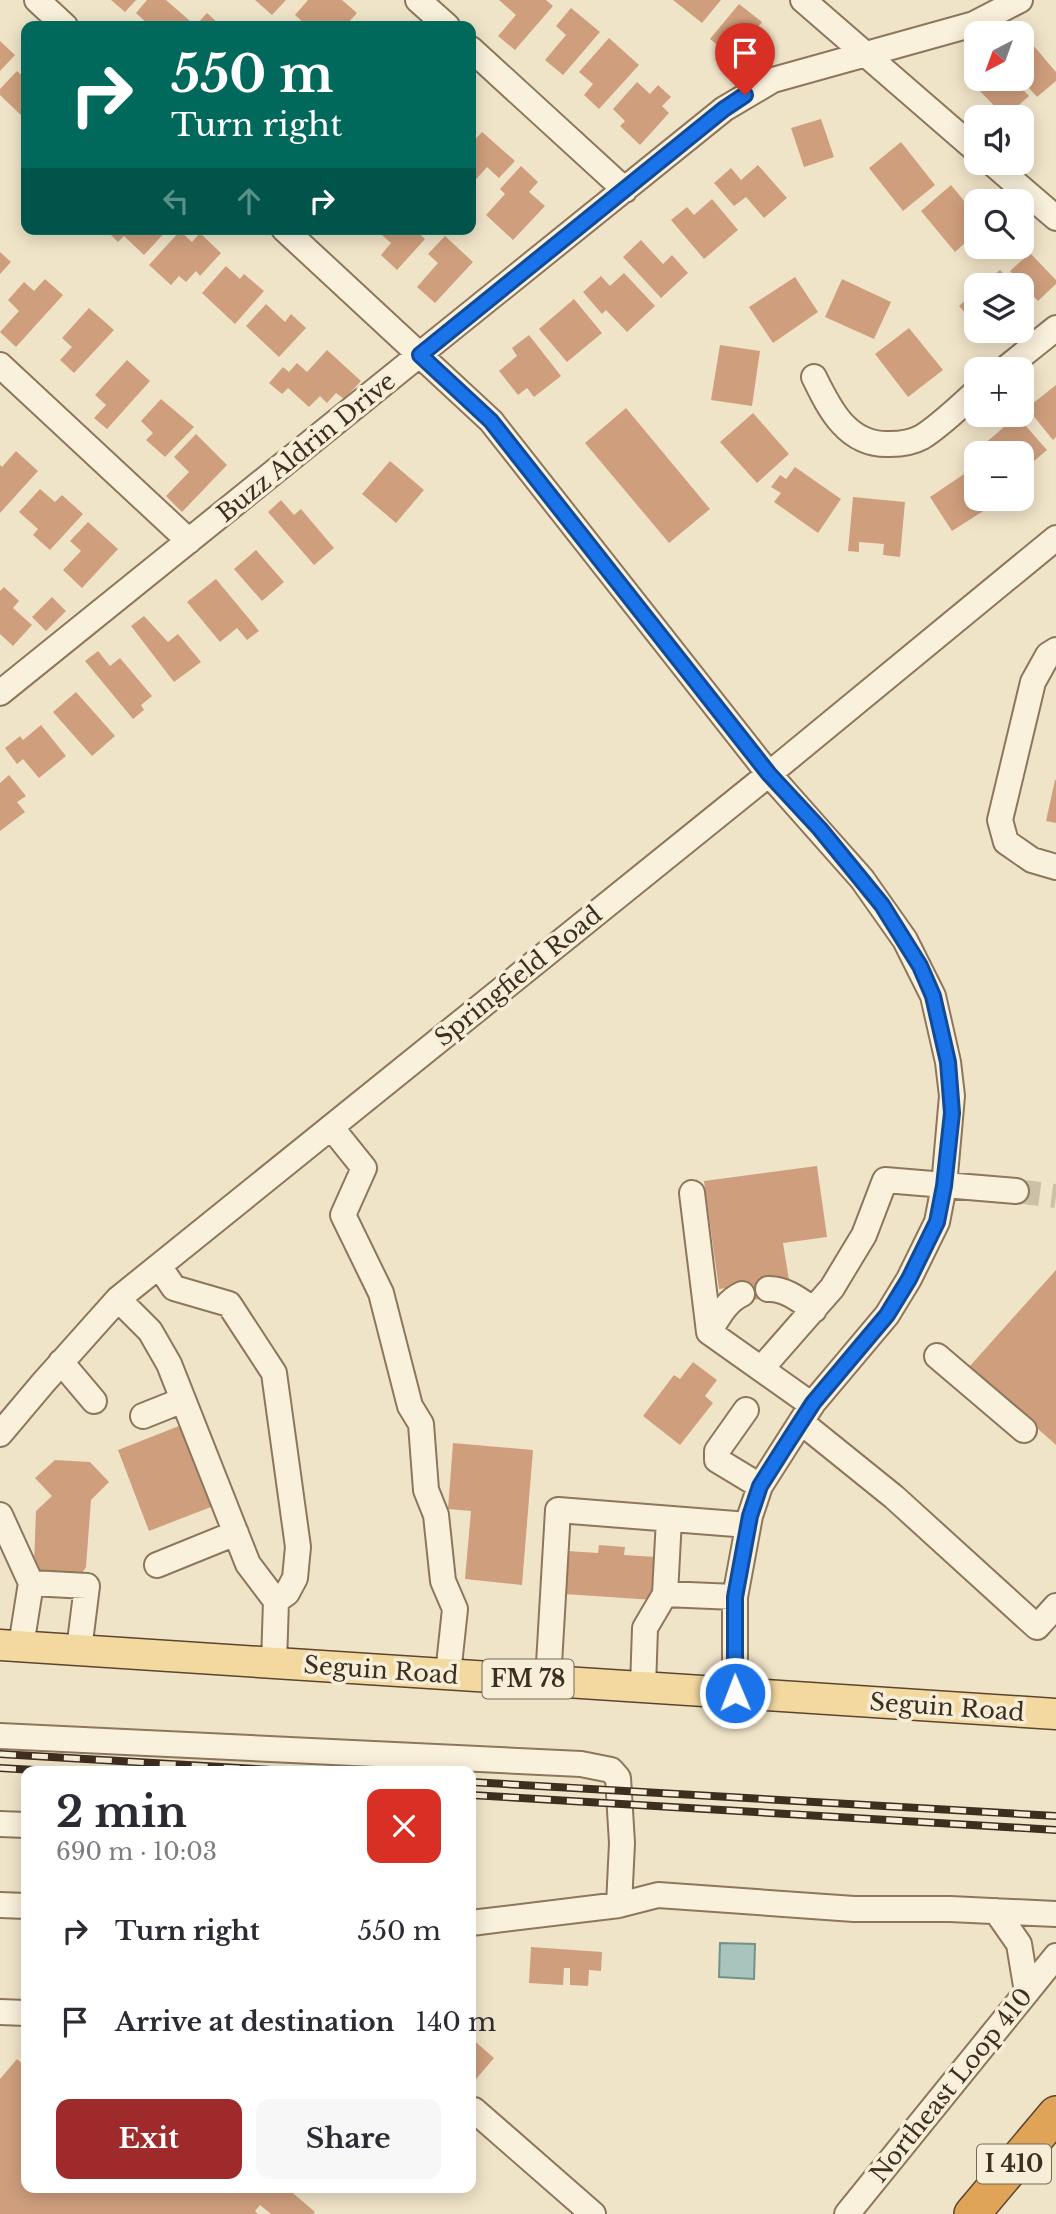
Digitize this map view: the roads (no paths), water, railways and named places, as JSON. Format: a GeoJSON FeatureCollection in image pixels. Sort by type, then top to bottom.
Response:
{"type":"FeatureCollection","features":[{"type":"Feature","properties":{"kind":"highway","name":"I 410"},"geometry":{"type":"LineString","coordinates":[[972,2214],[1056,2114]]}},
{"type":"Feature","properties":{"kind":"main road","name":"Seguin Road"},"geometry":{"type":"LineString","coordinates":[[10,1646],[1056,1714]]}},
{"type":"Feature","properties":{"kind":"street"},"geometry":{"type":"LineString","coordinates":[[37,0],[60,21]]}},
{"type":"Feature","properties":{"kind":"street"},"geometry":{"type":"LineString","coordinates":[[418,0],[441,21]]}},
{"type":"Feature","properties":{"kind":"street"},"geometry":{"type":"LineString","coordinates":[[803,0],[964,140]]}},
{"type":"Feature","properties":{"kind":"street","name":"Buzz Aldrin Drive"},"geometry":{"type":"LineString","coordinates":[[0,693],[724,109],[773,80],[974,24],[1020,0]]}},
{"type":"Feature","properties":{"kind":"street"},"geometry":{"type":"LineString","coordinates":[[476,53],[625,190]]}},
{"type":"Feature","properties":{"kind":"street"},"geometry":{"type":"LineString","coordinates":[[1006,175],[1056,218]]}},
{"type":"Feature","properties":{"kind":"street"},"geometry":{"type":"LineString","coordinates":[[290,235],[491,421],[769,774],[820,829],[882,905],[920,966],[933,996],[948,1062],[952,1096],[945,1184],[937,1222],[909,1279],[887,1315],[807,1414],[760,1486],[748,1525],[735,1597],[735,1693]]}},
{"type":"Feature","properties":{"kind":"street"},"geometry":{"type":"LineString","coordinates":[[1020,357],[1056,328]]}},
{"type":"Feature","properties":{"kind":"street"},"geometry":{"type":"LineString","coordinates":[[0,365],[189,541]]}},
{"type":"Feature","properties":{"kind":"street"},"geometry":{"type":"LineString","coordinates":[[814,377],[830,408],[849,431],[866,442],[899,444],[920,438],[964,402]]}},
{"type":"Feature","properties":{"kind":"street","name":"Springfield Road"},"geometry":{"type":"LineString","coordinates":[[0,1434],[118,1299],[769,774],[1056,538]]}},
{"type":"Feature","properties":{"kind":"street"},"geometry":{"type":"LineString","coordinates":[[1056,650],[1048,655],[1034,682],[1000,820],[1006,842],[1032,860],[1056,867]]}},
{"type":"Feature","properties":{"kind":"street"},"geometry":{"type":"LineString","coordinates":[[331,1127],[364,1168],[343,1215],[381,1293],[410,1406],[421,1424],[426,1490],[436,1515],[443,1581],[455,1609],[449,1674]]}},
{"type":"Feature","properties":{"kind":"street"},"geometry":{"type":"LineString","coordinates":[[761,1369],[832,1288],[864,1235],[885,1180],[1016,1191]]}},
{"type":"Feature","properties":{"kind":"street"},"geometry":{"type":"LineString","coordinates":[[692,1193],[709,1332],[761,1369],[904,1506],[1037,1627],[1056,1606]]}},
{"type":"Feature","properties":{"kind":"street"},"geometry":{"type":"LineString","coordinates":[[159,1266],[174,1288],[229,1304],[274,1373],[298,1546],[295,1578],[287,1593],[276,1601]]}},
{"type":"Feature","properties":{"kind":"street"},"geometry":{"type":"LineString","coordinates":[[768,1289],[773,1288],[791,1295],[814,1310]]}},
{"type":"Feature","properties":{"kind":"street"},"geometry":{"type":"LineString","coordinates":[[709,1332],[723,1309],[737,1295],[742,1294]]}},
{"type":"Feature","properties":{"kind":"street"},"geometry":{"type":"LineString","coordinates":[[118,1299],[150,1331],[169,1364],[248,1564],[276,1601],[274,1663]]}},
{"type":"Feature","properties":{"kind":"street"},"geometry":{"type":"LineString","coordinates":[[937,1356],[1024,1430]]}},
{"type":"Feature","properties":{"kind":"street"},"geometry":{"type":"LineString","coordinates":[[61,1362],[94,1401]]}},
{"type":"Feature","properties":{"kind":"street"},"geometry":{"type":"LineString","coordinates":[[143,1416],[183,1400]]}},
{"type":"Feature","properties":{"kind":"street"},"geometry":{"type":"LineString","coordinates":[[746,1410],[718,1451],[717,1460],[760,1486]]}},
{"type":"Feature","properties":{"kind":"street"},"geometry":{"type":"LineString","coordinates":[[548,1681],[558,1510],[748,1525]]}},
{"type":"Feature","properties":{"kind":"street"},"geometry":{"type":"LineString","coordinates":[[0,1515],[31,1583],[10,1646]]}},
{"type":"Feature","properties":{"kind":"street"},"geometry":{"type":"LineString","coordinates":[[643,1687],[645,1628],[665,1594],[669,1519]]}},
{"type":"Feature","properties":{"kind":"street"},"geometry":{"type":"LineString","coordinates":[[157,1565],[236,1533]]}},
{"type":"Feature","properties":{"kind":"street"},"geometry":{"type":"LineString","coordinates":[[31,1583],[87,1586],[79,1650]]}},
{"type":"Feature","properties":{"kind":"street"},"geometry":{"type":"LineString","coordinates":[[665,1594],[735,1597]]}},
{"type":"Feature","properties":{"kind":"street"},"geometry":{"type":"LineString","coordinates":[[0,1737],[581,1764],[611,1770],[618,1778],[622,1843],[619,1905]]}},
{"type":"Feature","properties":{"kind":"street"},"geometry":{"type":"LineString","coordinates":[[0,1824],[21,1825]]}},
{"type":"Feature","properties":{"kind":"street"},"geometry":{"type":"LineString","coordinates":[[476,1922],[619,1905],[658,1895],[854,1909],[1056,1914]]}},
{"type":"Feature","properties":{"kind":"street"},"geometry":{"type":"LineString","coordinates":[[0,1905],[21,1906]]}},
{"type":"Feature","properties":{"kind":"street"},"geometry":{"type":"LineString","coordinates":[[996,1911],[1019,1944],[1027,1992]]}},
{"type":"Feature","properties":{"kind":"street","name":"Northeast Loop 410"},"geometry":{"type":"LineString","coordinates":[[847,2214],[1056,1956]]}},
{"type":"Feature","properties":{"kind":"street"},"geometry":{"type":"LineString","coordinates":[[0,2012],[21,2014]]}},
{"type":"Feature","properties":{"kind":"street"},"geometry":{"type":"LineString","coordinates":[[476,2112],[593,2214]]}},
{"type":"Feature","properties":{"kind":"water"},"geometry":{"type":"Polygon","coordinates":[[[720,1943],[755,1944],[754,1979],[719,1977],[720,1943]]]}},
{"type":"Feature","properties":{"kind":"tunnel"},"geometry":{"type":"LineString","coordinates":[[1016,1191],[1056,1196]]}},
{"type":"Feature","properties":{"kind":"railway"},"geometry":{"type":"LineString","coordinates":[[0,1754],[204,1766]]}},
{"type":"Feature","properties":{"kind":"railway"},"geometry":{"type":"LineString","coordinates":[[0,1768],[21,1769]]}},
{"type":"Feature","properties":{"kind":"railway"},"geometry":{"type":"LineString","coordinates":[[476,1782],[1056,1816]]}},
{"type":"Feature","properties":{"kind":"railway"},"geometry":{"type":"LineString","coordinates":[[476,1795],[1056,1830]]}}]}
